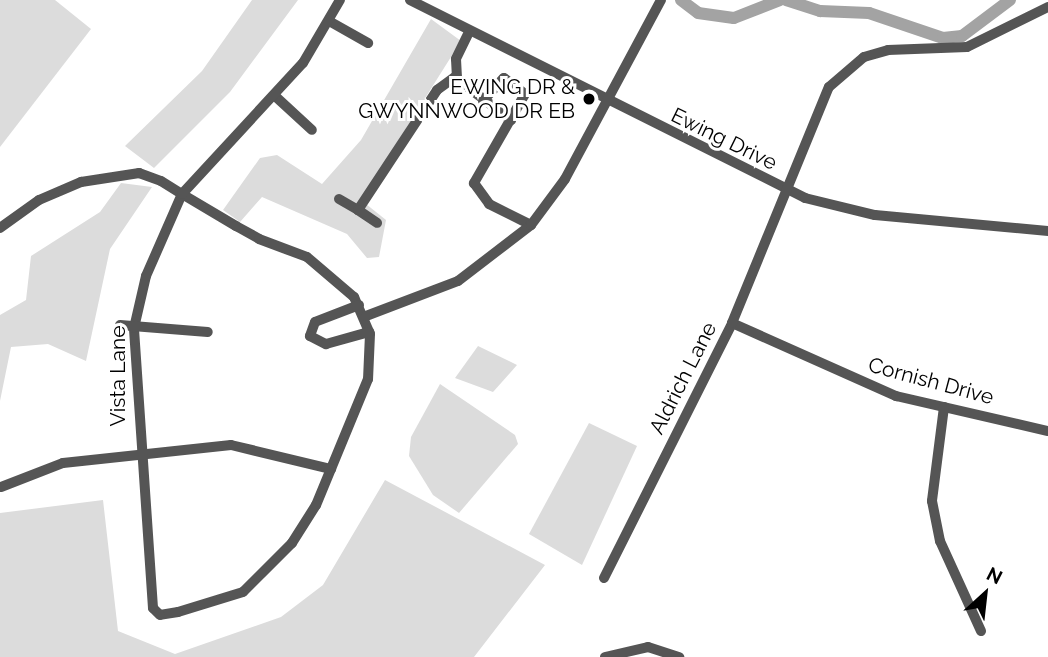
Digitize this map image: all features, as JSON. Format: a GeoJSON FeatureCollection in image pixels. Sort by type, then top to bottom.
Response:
{"type":"FeatureCollection","features":[{"type":"Feature","properties":{"kind":"street","name":"Vista Lane"},"geometry":{"type":"LineString","coordinates":[[331,469],[292,543],[243,593],[160,615],[153,608],[138,451],[134,328],[146,276],[182,194],[275,96],[330,21],[340,0]]}},
{"type":"Feature","properties":{"kind":"street","name":"Ewing Drive"},"geometry":{"type":"LineString","coordinates":[[410,0],[607,103],[789,191],[875,215],[1048,231]]}},
{"type":"Feature","properties":{"kind":"street"},"geometry":{"type":"LineString","coordinates":[[366,316],[458,281],[531,225],[607,103],[661,0]]}},
{"type":"Feature","properties":{"kind":"street","name":"Aldrich Lane"},"geometry":{"type":"LineString","coordinates":[[604,578],[732,323],[789,191],[821,101],[864,57],[888,50],[968,47],[1048,7]]}},
{"type":"Feature","properties":{"kind":"street"},"geometry":{"type":"LineString","coordinates":[[330,21],[368,43]]}},
{"type":"Feature","properties":{"kind":"street"},"geometry":{"type":"LineString","coordinates":[[469,32],[456,58],[456,76],[463,89],[511,120]]}},
{"type":"Feature","properties":{"kind":"street"},"geometry":{"type":"LineString","coordinates":[[358,210],[438,90],[456,76]]}},
{"type":"Feature","properties":{"kind":"street"},"geometry":{"type":"LineString","coordinates":[[484,101],[499,81],[515,81],[525,94],[474,183],[489,204],[531,225]]}},
{"type":"Feature","properties":{"kind":"street"},"geometry":{"type":"LineString","coordinates":[[275,96],[312,130]]}},
{"type":"Feature","properties":{"kind":"street"},"geometry":{"type":"LineString","coordinates":[[0,228],[39,200],[107,174],[150,176],[338,277],[366,316],[369,332],[368,379],[331,469],[261,447],[138,451],[63,463],[1,487]]}},
{"type":"Feature","properties":{"kind":"street"},"geometry":{"type":"LineString","coordinates":[[339,199],[377,223]]}},
{"type":"Feature","properties":{"kind":"street"},"geometry":{"type":"LineString","coordinates":[[359,304],[315,322],[310,336],[326,344],[369,332]]}},
{"type":"Feature","properties":{"kind":"street","name":"Cornish Drive"},"geometry":{"type":"LineString","coordinates":[[732,323],[855,381],[944,407],[1048,431]]}},
{"type":"Feature","properties":{"kind":"street"},"geometry":{"type":"LineString","coordinates":[[120,325],[208,332]]}},
{"type":"Feature","properties":{"kind":"street"},"geometry":{"type":"LineString","coordinates":[[944,407],[932,501],[940,541],[981,631]]}},
{"type":"Feature","properties":{"kind":"street"},"geometry":{"type":"LineString","coordinates":[[606,657],[648,647],[680,657]]}},
{"type":"Feature","properties":{"kind":"shaded area"},"geometry":{"type":"Polygon","coordinates":[[[0,0],[55,0],[91,29],[0,147],[0,0]]]}},
{"type":"Feature","properties":{"kind":"shaded area"},"geometry":{"type":"Polygon","coordinates":[[[252,0],[298,0],[230,92],[154,168],[125,146],[202,71],[252,0]]]}},
{"type":"Feature","properties":{"kind":"shaded area"},"geometry":{"type":"Polygon","coordinates":[[[431,19],[461,41],[361,200],[386,220],[379,257],[367,258],[347,234],[262,197],[240,222],[223,210],[260,158],[277,155],[322,184],[361,140],[431,19]]]}},
{"type":"Feature","properties":{"kind":"shaded area"},"geometry":{"type":"Polygon","coordinates":[[[121,183],[152,187],[110,249],[86,361],[48,344],[11,347],[0,401],[0,315],[26,300],[31,256],[100,212],[121,183]]]}},
{"type":"Feature","properties":{"kind":"shaded area"},"geometry":{"type":"Polygon","coordinates":[[[478,346],[517,365],[493,392],[455,378],[478,346]]]}},
{"type":"Feature","properties":{"kind":"shaded area"},"geometry":{"type":"Polygon","coordinates":[[[440,384],[515,435],[518,444],[459,513],[433,495],[409,456],[411,437],[440,384]]]}},
{"type":"Feature","properties":{"kind":"shaded area"},"geometry":{"type":"Polygon","coordinates":[[[589,423],[637,446],[582,565],[529,534],[589,423]]]}},
{"type":"Feature","properties":{"kind":"shaded area"},"geometry":{"type":"Polygon","coordinates":[[[385,480],[545,565],[474,657],[0,657],[0,513],[103,500],[118,631],[175,654],[281,617],[323,585],[385,480]]]}},
{"type":"Feature","properties":{"kind":"waterway"},"geometry":{"type":"LineString","coordinates":[[681,0],[698,13],[734,18],[780,0]]}},
{"type":"Feature","properties":{"kind":"waterway"},"geometry":{"type":"LineString","coordinates":[[786,0],[820,11],[869,13],[943,38],[962,36],[1010,0]]}},
{"type":"Feature","properties":{"kind":"place","name":"EWING DR & GWYNNWOOD DR EB"},"geometry":{"type":"Point","coordinates":[589,99]}}]}
